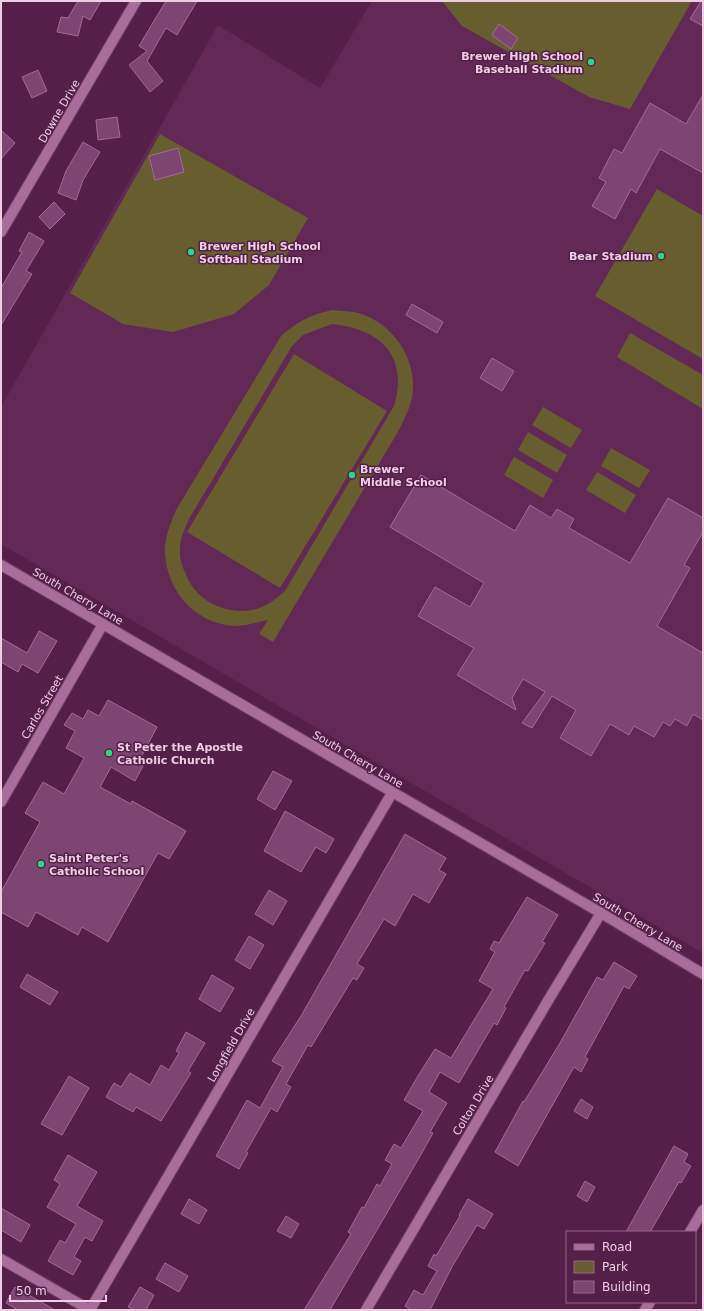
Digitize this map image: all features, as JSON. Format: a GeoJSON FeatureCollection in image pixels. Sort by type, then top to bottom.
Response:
{"type":"FeatureCollection","features":[{"type":"Feature","properties":{"kind":"street","name":"Downe Drive"},"geometry":{"type":"LineString","coordinates":[[1,232],[136,1]]}},
{"type":"Feature","properties":{"kind":"street","name":"South Cherry Lane"},"geometry":{"type":"LineString","coordinates":[[2,568],[104,624],[602,913],[703,974]]}},
{"type":"Feature","properties":{"kind":"street","name":"Carlos Street"},"geometry":{"type":"LineString","coordinates":[[1,802],[104,624]]}},
{"type":"Feature","properties":{"kind":"street","name":"Longfield Drive"},"geometry":{"type":"LineString","coordinates":[[90,1310],[392,792]]}},
{"type":"Feature","properties":{"kind":"street","name":"Colton Drive"},"geometry":{"type":"LineString","coordinates":[[366,1310],[549,998],[602,913]]}},
{"type":"Feature","properties":{"kind":"street"},"geometry":{"type":"LineString","coordinates":[[691,1231],[703,1210]]}},
{"type":"Feature","properties":{"kind":"street"},"geometry":{"type":"LineString","coordinates":[[1,1258],[90,1310]]}},
{"type":"Feature","properties":{"kind":"shaded area","name":"Brewer Middle School"},"geometry":{"type":"Polygon","coordinates":[[[372,1],[703,1],[703,953],[1,544],[1,407],[218,25],[320,88],[372,1]]]}},
{"type":"Feature","properties":{"kind":"green space","name":"Brewer High School Baseball Stadium"},"geometry":{"type":"Polygon","coordinates":[[[442,1],[692,1],[630,109],[589,97],[462,26],[442,1]]]}},
{"type":"Feature","properties":{"kind":"green space","name":"Brewer High School Softball Stadium"},"geometry":{"type":"Polygon","coordinates":[[[160,134],[308,218],[269,285],[234,314],[173,332],[123,324],[70,293],[160,134]]]}},
{"type":"Feature","properties":{"kind":"green space","name":"Bear Stadium"},"geometry":{"type":"Polygon","coordinates":[[[657,189],[703,216],[703,359],[595,296],[657,189]]]}},
{"type":"Feature","properties":{"kind":"green space"},"geometry":{"type":"Polygon","coordinates":[[[332,310],[354,312],[378,322],[388,330],[404,351],[409,363],[412,376],[413,394],[399,430],[273,642],[259,634],[268,620],[247,625],[231,626],[214,622],[192,609],[176,590],[171,579],[167,567],[165,543],[176,510],[281,336],[293,326],[305,319],[332,310]],[[332,324],[303,335],[292,346],[189,519],[180,545],[182,566],[193,587],[200,595],[218,607],[240,611],[251,610],[268,604],[285,591],[394,406],[398,388],[394,359],[387,348],[377,339],[364,332],[349,327],[332,324]]]}},
{"type":"Feature","properties":{"kind":"green space"},"geometry":{"type":"Polygon","coordinates":[[[630,333],[703,375],[703,409],[617,357],[630,333]]]}},
{"type":"Feature","properties":{"kind":"green space"},"geometry":{"type":"Polygon","coordinates":[[[294,354],[387,411],[280,588],[187,532],[294,354]]]}},
{"type":"Feature","properties":{"kind":"green space"},"geometry":{"type":"Polygon","coordinates":[[[543,407],[582,430],[571,448],[532,425],[543,407]]]}},
{"type":"Feature","properties":{"kind":"green space"},"geometry":{"type":"Polygon","coordinates":[[[528,432],[567,455],[557,473],[518,450],[528,432]]]}},
{"type":"Feature","properties":{"kind":"green space"},"geometry":{"type":"Polygon","coordinates":[[[611,448],[650,470],[639,488],[601,466],[611,448]]]}},
{"type":"Feature","properties":{"kind":"green space"},"geometry":{"type":"Polygon","coordinates":[[[514,457],[553,480],[543,498],[504,475],[514,457]]]}},
{"type":"Feature","properties":{"kind":"green space"},"geometry":{"type":"Polygon","coordinates":[[[597,472],[636,495],[625,513],[586,490],[597,472]]]}},
{"type":"Feature","properties":{"kind":"building"},"geometry":{"type":"Polygon","coordinates":[[[78,1],[101,1],[90,20],[83,16],[78,36],[57,32],[61,17],[68,18],[78,1]]]}},
{"type":"Feature","properties":{"kind":"building"},"geometry":{"type":"Polygon","coordinates":[[[166,1],[197,1],[177,35],[166,28],[147,61],[163,81],[150,92],[129,65],[147,51],[139,46],[166,1]]]}},
{"type":"Feature","properties":{"kind":"building"},"geometry":{"type":"Polygon","coordinates":[[[701,1],[703,1],[703,26],[690,19],[701,1]]]}},
{"type":"Feature","properties":{"kind":"building"},"geometry":{"type":"Polygon","coordinates":[[[499,24],[518,38],[511,49],[492,35],[499,24]]]}},
{"type":"Feature","properties":{"kind":"building"},"geometry":{"type":"Polygon","coordinates":[[[38,70],[47,91],[32,98],[22,77],[38,70]]]}},
{"type":"Feature","properties":{"kind":"building"},"geometry":{"type":"Polygon","coordinates":[[[703,95],[703,173],[660,149],[636,193],[631,189],[615,219],[592,206],[606,182],[599,178],[614,149],[622,153],[650,103],[686,124],[703,95]]]}},
{"type":"Feature","properties":{"kind":"building"},"geometry":{"type":"Polygon","coordinates":[[[117,117],[120,137],[98,140],[96,120],[117,117]]]}},
{"type":"Feature","properties":{"kind":"building"},"geometry":{"type":"Polygon","coordinates":[[[1,130],[15,143],[1,159],[1,130]]]}},
{"type":"Feature","properties":{"kind":"building"},"geometry":{"type":"Polygon","coordinates":[[[83,142],[100,152],[83,180],[76,200],[58,193],[66,171],[83,142]]]}},
{"type":"Feature","properties":{"kind":"building"},"geometry":{"type":"Polygon","coordinates":[[[178,148],[184,172],[155,180],[149,156],[178,148]]]}},
{"type":"Feature","properties":{"kind":"building"},"geometry":{"type":"Polygon","coordinates":[[[54,202],[65,214],[50,229],[39,217],[54,202]]]}},
{"type":"Feature","properties":{"kind":"building"},"geometry":{"type":"Polygon","coordinates":[[[29,232],[44,241],[26,271],[32,274],[1,325],[1,288],[22,252],[19,251],[29,232]]]}},
{"type":"Feature","properties":{"kind":"building"},"geometry":{"type":"Polygon","coordinates":[[[412,304],[443,322],[437,333],[406,315],[412,304]]]}},
{"type":"Feature","properties":{"kind":"building"},"geometry":{"type":"Polygon","coordinates":[[[492,358],[514,371],[502,391],[480,378],[492,358]]]}},
{"type":"Feature","properties":{"kind":"building"},"geometry":{"type":"Polygon","coordinates":[[[421,475],[515,531],[530,505],[551,518],[557,509],[574,519],[569,528],[630,563],[668,498],[703,518],[703,532],[684,565],[690,568],[657,626],[703,653],[703,720],[693,714],[687,726],[675,719],[670,726],[663,722],[654,737],[634,726],[629,735],[610,724],[591,756],[560,738],[576,710],[552,696],[532,728],[522,723],[545,692],[523,679],[512,698],[516,710],[457,675],[474,648],[418,616],[435,587],[470,607],[484,583],[390,527],[421,475]]]}},
{"type":"Feature","properties":{"kind":"building"},"geometry":{"type":"Polygon","coordinates":[[[39,631],[57,641],[38,673],[22,664],[18,672],[1,662],[1,638],[27,653],[39,631]]]}},
{"type":"Feature","properties":{"kind":"building"},"geometry":{"type":"Polygon","coordinates":[[[108,700],[157,727],[138,763],[143,766],[135,781],[111,767],[100,787],[131,804],[132,801],[186,831],[169,859],[158,853],[108,942],[82,927],[78,935],[36,912],[28,927],[1,912],[1,892],[40,822],[25,813],[43,782],[64,794],[84,758],[66,748],[75,731],[64,725],[72,713],[83,719],[88,710],[99,716],[108,700]]]}},
{"type":"Feature","properties":{"kind":"building"},"geometry":{"type":"Polygon","coordinates":[[[273,771],[292,781],[275,810],[257,799],[273,771]]]}},
{"type":"Feature","properties":{"kind":"building"},"geometry":{"type":"Polygon","coordinates":[[[285,811],[334,839],[326,853],[316,847],[301,872],[264,851],[285,811]]]}},
{"type":"Feature","properties":{"kind":"building"},"geometry":{"type":"Polygon","coordinates":[[[405,834],[446,858],[439,870],[446,874],[429,903],[413,894],[395,926],[384,919],[357,964],[364,968],[357,980],[353,978],[311,1047],[308,1045],[286,1084],[291,1087],[277,1112],[271,1108],[246,1152],[248,1153],[239,1169],[216,1156],[247,1100],[260,1108],[283,1067],[272,1061],[301,1016],[405,834]]]}},
{"type":"Feature","properties":{"kind":"building"},"geometry":{"type":"Polygon","coordinates":[[[269,890],[287,901],[273,925],[255,914],[269,890]]]}},
{"type":"Feature","properties":{"kind":"building"},"geometry":{"type":"Polygon","coordinates":[[[527,897],[558,915],[542,942],[545,943],[528,971],[525,970],[504,1007],[506,1008],[497,1025],[494,1023],[459,1083],[440,1072],[429,1092],[447,1103],[430,1132],[433,1133],[419,1158],[330,1310],[304,1310],[351,1234],[348,1232],[362,1207],[364,1208],[377,1184],[380,1186],[392,1164],[385,1160],[394,1144],[401,1148],[423,1111],[404,1100],[418,1076],[435,1049],[451,1058],[493,989],[479,981],[495,952],[490,949],[494,941],[499,943],[527,897]]]}},
{"type":"Feature","properties":{"kind":"building"},"geometry":{"type":"Polygon","coordinates":[[[249,936],[264,945],[250,969],[235,960],[249,936]]]}},
{"type":"Feature","properties":{"kind":"building"},"geometry":{"type":"Polygon","coordinates":[[[614,962],[637,976],[629,989],[624,986],[585,1057],[588,1059],[581,1072],[574,1067],[518,1166],[495,1152],[523,1101],[524,1102],[560,1043],[597,977],[603,980],[614,962]]]}},
{"type":"Feature","properties":{"kind":"building"},"geometry":{"type":"Polygon","coordinates":[[[27,974],[58,992],[50,1005],[20,987],[27,974]]]}},
{"type":"Feature","properties":{"kind":"building"},"geometry":{"type":"Polygon","coordinates":[[[212,975],[234,988],[220,1012],[199,999],[212,975]]]}},
{"type":"Feature","properties":{"kind":"building"},"geometry":{"type":"Polygon","coordinates":[[[186,1032],[205,1043],[188,1071],[191,1073],[161,1121],[136,1107],[133,1112],[106,1097],[114,1083],[121,1087],[130,1073],[150,1085],[161,1065],[169,1070],[179,1053],[176,1051],[186,1032]]]}},
{"type":"Feature","properties":{"kind":"building"},"geometry":{"type":"Polygon","coordinates":[[[69,1076],[89,1088],[62,1135],[41,1124],[69,1076]]]}},
{"type":"Feature","properties":{"kind":"building"},"geometry":{"type":"Polygon","coordinates":[[[581,1099],[593,1107],[587,1119],[574,1111],[581,1099]]]}},
{"type":"Feature","properties":{"kind":"building"},"geometry":{"type":"Polygon","coordinates":[[[674,1146],[688,1154],[684,1162],[691,1166],[681,1183],[679,1182],[651,1231],[627,1231],[674,1146]]]}},
{"type":"Feature","properties":{"kind":"building"},"geometry":{"type":"Polygon","coordinates":[[[68,1155],[97,1172],[77,1206],[103,1221],[92,1241],[85,1237],[74,1257],[81,1261],[73,1275],[48,1261],[60,1240],[65,1243],[76,1224],[47,1207],[60,1184],[54,1180],[68,1155]]]}},
{"type":"Feature","properties":{"kind":"building"},"geometry":{"type":"Polygon","coordinates":[[[585,1181],[595,1187],[587,1202],[577,1196],[585,1181]]]}},
{"type":"Feature","properties":{"kind":"building"},"geometry":{"type":"Polygon","coordinates":[[[189,1199],[207,1210],[199,1224],[181,1214],[189,1199]]]}},
{"type":"Feature","properties":{"kind":"building"},"geometry":{"type":"Polygon","coordinates":[[[468,1199],[493,1214],[484,1229],[477,1225],[453,1265],[430,1310],[411,1310],[405,1306],[414,1290],[423,1295],[437,1271],[428,1266],[434,1254],[436,1256],[460,1216],[459,1215],[468,1199]]]}},
{"type":"Feature","properties":{"kind":"building"},"geometry":{"type":"Polygon","coordinates":[[[1,1208],[30,1225],[21,1242],[1,1230],[1,1208]]]}},
{"type":"Feature","properties":{"kind":"building"},"geometry":{"type":"Polygon","coordinates":[[[286,1216],[299,1224],[291,1238],[277,1231],[286,1216]]]}},
{"type":"Feature","properties":{"kind":"building"},"geometry":{"type":"Polygon","coordinates":[[[165,1263],[188,1276],[179,1292],[156,1279],[165,1263]]]}},
{"type":"Feature","properties":{"kind":"building"},"geometry":{"type":"Polygon","coordinates":[[[15,1287],[55,1310],[18,1310],[6,1303],[15,1287]]]}},
{"type":"Feature","properties":{"kind":"building"},"geometry":{"type":"Polygon","coordinates":[[[140,1287],[154,1295],[146,1310],[134,1310],[128,1307],[140,1287]]]}},
{"type":"Feature","properties":{"kind":"place","name":"Brewer High School Baseball Stadium"},"geometry":{"type":"Point","coordinates":[591,62]}},
{"type":"Feature","properties":{"kind":"place","name":"Brewer High School Softball Stadium"},"geometry":{"type":"Point","coordinates":[191,252]}},
{"type":"Feature","properties":{"kind":"place","name":"Bear Stadium"},"geometry":{"type":"Point","coordinates":[661,256]}},
{"type":"Feature","properties":{"kind":"place","name":"Brewer Middle School"},"geometry":{"type":"Point","coordinates":[352,475]}},
{"type":"Feature","properties":{"kind":"place","name":"St Peter the Apostle Catholic Church"},"geometry":{"type":"Point","coordinates":[109,753]}},
{"type":"Feature","properties":{"kind":"place","name":"Saint Peter's Catholic School"},"geometry":{"type":"Point","coordinates":[41,864]}}]}
